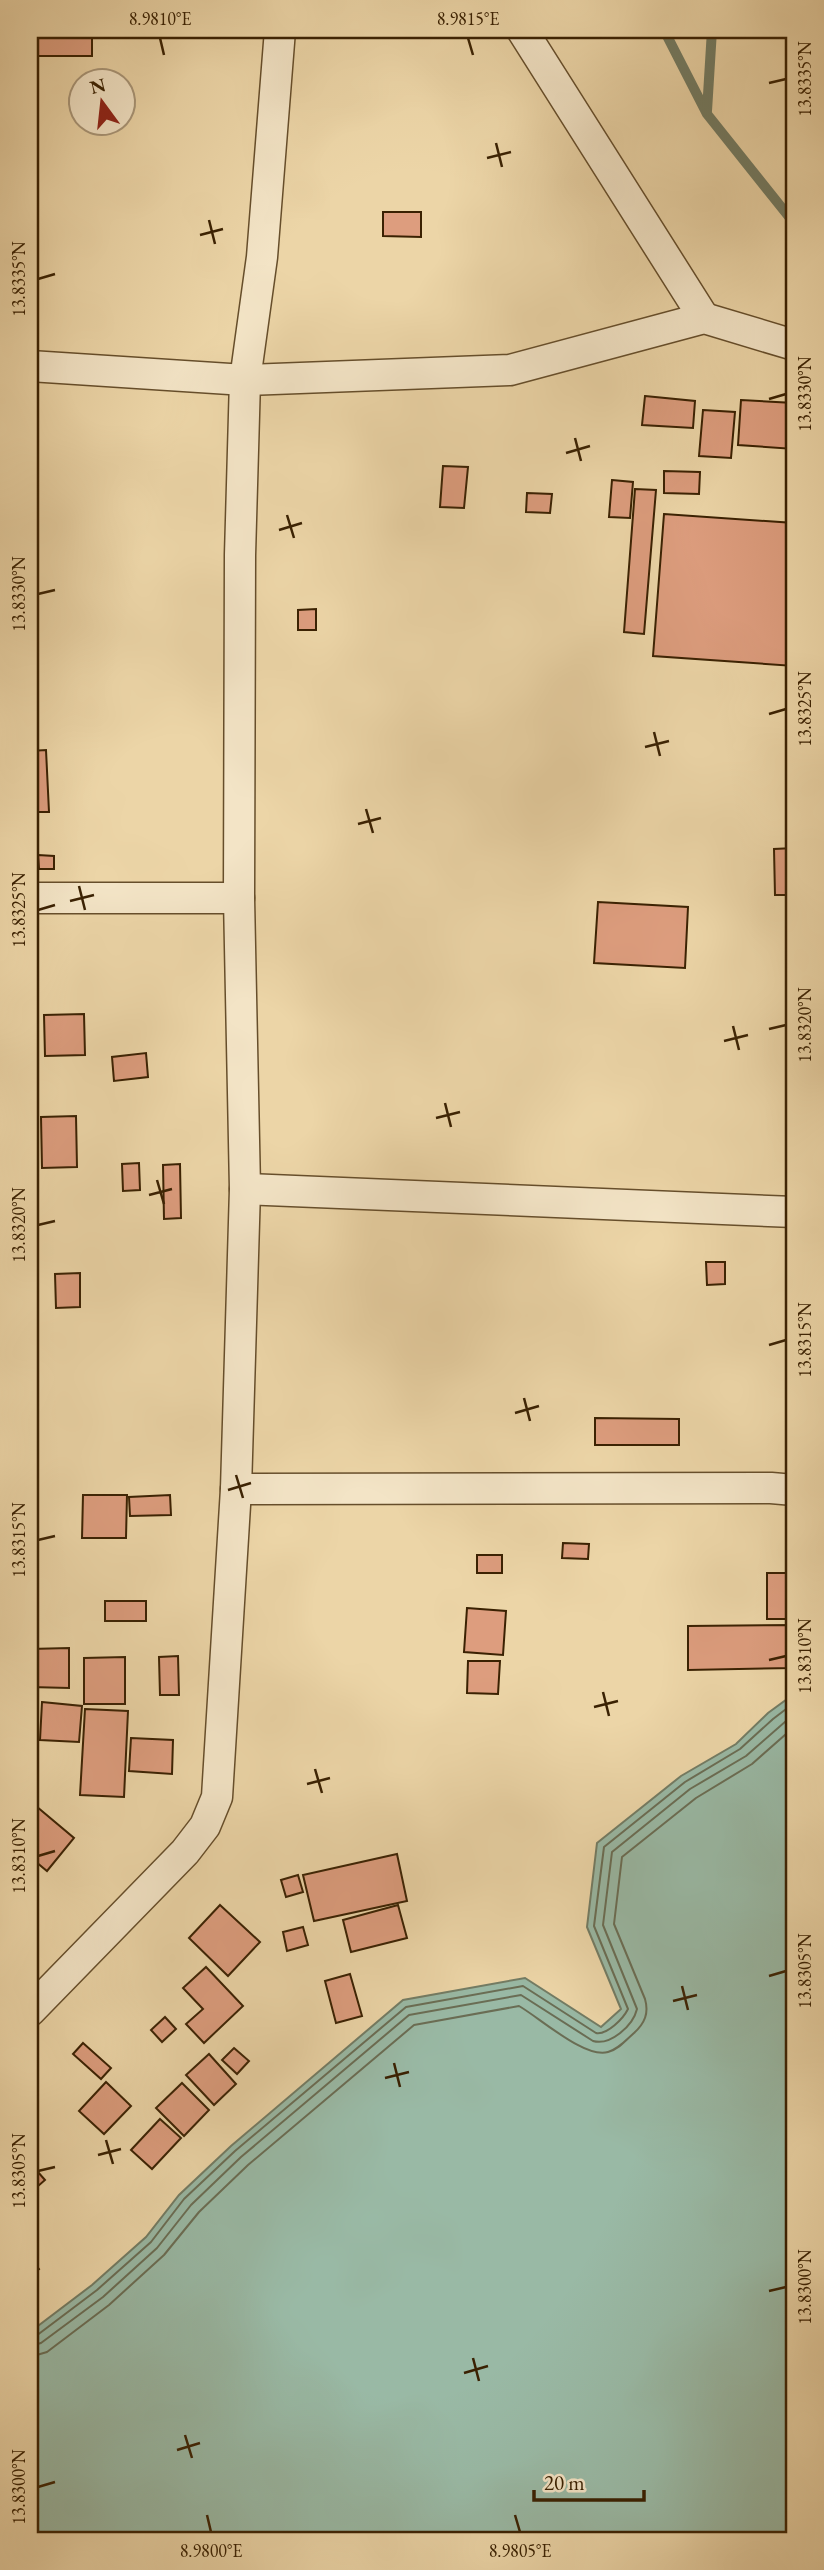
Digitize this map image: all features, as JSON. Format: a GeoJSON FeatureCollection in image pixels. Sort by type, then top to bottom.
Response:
{"type":"FeatureCollection","features":[{"type":"Feature","properties":{"kind":"street"},"geometry":{"type":"LineString","coordinates":[[30,2011],[185,1852],[205,1826],[217,1797],[236,1489],[245,1189],[239,898],[240,555],[245,380],[262,257],[280,30]]}},
{"type":"Feature","properties":{"kind":"street"},"geometry":{"type":"LineString","coordinates":[[522,30],[704,317]]}},
{"type":"Feature","properties":{"kind":"street"},"geometry":{"type":"LineString","coordinates":[[30,366],[245,380],[510,370],[704,317],[794,345]]}},
{"type":"Feature","properties":{"kind":"street"},"geometry":{"type":"LineString","coordinates":[[30,898],[239,898]]}},
{"type":"Feature","properties":{"kind":"street"},"geometry":{"type":"LineString","coordinates":[[245,1189],[794,1212]]}},
{"type":"Feature","properties":{"kind":"street"},"geometry":{"type":"LineString","coordinates":[[236,1489],[794,1490]]}},
{"type":"Feature","properties":{"kind":"water"},"geometry":{"type":"Polygon","coordinates":[[[794,1694],[794,2540],[30,2540],[30,2332],[92,2285],[146,2237],[179,2195],[231,2146],[403,2000],[525,1978],[601,2027],[621,2009],[587,1927],[597,1843],[681,1776],[736,1744],[768,1713],[794,1694]]]}},
{"type":"Feature","properties":{"kind":"building"},"geometry":{"type":"Polygon","coordinates":[[[30,30],[92,30],[92,56],[30,56],[30,30]]]}},
{"type":"Feature","properties":{"kind":"building"},"geometry":{"type":"Polygon","coordinates":[[[383,212],[421,212],[421,237],[383,236],[383,212]]]}},
{"type":"Feature","properties":{"kind":"building"},"geometry":{"type":"Polygon","coordinates":[[[645,396],[695,401],[693,428],[642,425],[645,396]]]}},
{"type":"Feature","properties":{"kind":"building"},"geometry":{"type":"Polygon","coordinates":[[[741,400],[794,403],[794,449],[738,445],[741,400]]]}},
{"type":"Feature","properties":{"kind":"building"},"geometry":{"type":"Polygon","coordinates":[[[703,410],[735,412],[731,458],[699,456],[703,410]]]}},
{"type":"Feature","properties":{"kind":"building"},"geometry":{"type":"Polygon","coordinates":[[[443,466],[468,467],[464,508],[440,507],[443,466]]]}},
{"type":"Feature","properties":{"kind":"building"},"geometry":{"type":"Polygon","coordinates":[[[664,471],[700,472],[699,494],[664,493],[664,471]]]}},
{"type":"Feature","properties":{"kind":"building"},"geometry":{"type":"Polygon","coordinates":[[[612,480],[633,482],[630,518],[609,517],[612,480]]]}},
{"type":"Feature","properties":{"kind":"building"},"geometry":{"type":"Polygon","coordinates":[[[635,489],[656,490],[644,634],[624,632],[635,489]]]}},
{"type":"Feature","properties":{"kind":"building"},"geometry":{"type":"Polygon","coordinates":[[[527,493],[552,494],[550,513],[526,512],[527,493]]]}},
{"type":"Feature","properties":{"kind":"building"},"geometry":{"type":"Polygon","coordinates":[[[664,514],[794,523],[794,666],[653,656],[664,514]]]}},
{"type":"Feature","properties":{"kind":"building"},"geometry":{"type":"Polygon","coordinates":[[[316,609],[316,630],[298,630],[298,610],[316,609]]]}},
{"type":"Feature","properties":{"kind":"building"},"geometry":{"type":"Polygon","coordinates":[[[46,750],[49,812],[30,812],[30,751],[46,750]]]}},
{"type":"Feature","properties":{"kind":"building"},"geometry":{"type":"Polygon","coordinates":[[[794,848],[794,895],[775,895],[774,849],[794,848]]]}},
{"type":"Feature","properties":{"kind":"building"},"geometry":{"type":"Polygon","coordinates":[[[38,855],[54,856],[54,869],[39,869],[38,855]]]}},
{"type":"Feature","properties":{"kind":"building"},"geometry":{"type":"Polygon","coordinates":[[[598,902],[688,907],[685,968],[594,963],[598,902]]]}},
{"type":"Feature","properties":{"kind":"building"},"geometry":{"type":"Polygon","coordinates":[[[794,925],[794,965],[792,965],[794,925]]]}},
{"type":"Feature","properties":{"kind":"building"},"geometry":{"type":"Polygon","coordinates":[[[84,1014],[85,1055],[45,1056],[44,1015],[84,1014]]]}},
{"type":"Feature","properties":{"kind":"building"},"geometry":{"type":"Polygon","coordinates":[[[146,1053],[148,1077],[114,1081],[112,1057],[146,1053]]]}},
{"type":"Feature","properties":{"kind":"building"},"geometry":{"type":"Polygon","coordinates":[[[76,1116],[77,1167],[42,1168],[41,1117],[76,1116]]]}},
{"type":"Feature","properties":{"kind":"building"},"geometry":{"type":"Polygon","coordinates":[[[139,1163],[140,1190],[123,1191],[122,1164],[139,1163]]]}},
{"type":"Feature","properties":{"kind":"building"},"geometry":{"type":"Polygon","coordinates":[[[180,1164],[181,1218],[164,1219],[163,1165],[180,1164]]]}},
{"type":"Feature","properties":{"kind":"building"},"geometry":{"type":"Polygon","coordinates":[[[706,1262],[725,1262],[725,1284],[707,1285],[706,1262]]]}},
{"type":"Feature","properties":{"kind":"building"},"geometry":{"type":"Polygon","coordinates":[[[80,1273],[80,1307],[56,1308],[55,1274],[80,1273]]]}},
{"type":"Feature","properties":{"kind":"building"},"geometry":{"type":"Polygon","coordinates":[[[595,1418],[679,1419],[679,1445],[595,1445],[595,1418]]]}},
{"type":"Feature","properties":{"kind":"building"},"geometry":{"type":"Polygon","coordinates":[[[30,1427],[36,1428],[32,1489],[30,1488],[30,1427]]]}},
{"type":"Feature","properties":{"kind":"building"},"geometry":{"type":"Polygon","coordinates":[[[83,1495],[127,1495],[126,1538],[82,1538],[83,1495]]]}},
{"type":"Feature","properties":{"kind":"building"},"geometry":{"type":"Polygon","coordinates":[[[170,1495],[171,1515],[130,1516],[129,1497],[170,1495]]]}},
{"type":"Feature","properties":{"kind":"building"},"geometry":{"type":"Polygon","coordinates":[[[563,1543],[589,1544],[588,1559],[562,1558],[563,1543]]]}},
{"type":"Feature","properties":{"kind":"building"},"geometry":{"type":"Polygon","coordinates":[[[477,1555],[502,1555],[502,1573],[477,1573],[477,1555]]]}},
{"type":"Feature","properties":{"kind":"building"},"geometry":{"type":"Polygon","coordinates":[[[767,1573],[792,1573],[792,1619],[767,1619],[767,1573]]]}},
{"type":"Feature","properties":{"kind":"building"},"geometry":{"type":"Polygon","coordinates":[[[105,1601],[146,1601],[146,1621],[105,1621],[105,1601]]]}},
{"type":"Feature","properties":{"kind":"building"},"geometry":{"type":"Polygon","coordinates":[[[467,1608],[506,1611],[503,1655],[464,1652],[467,1608]]]}},
{"type":"Feature","properties":{"kind":"building"},"geometry":{"type":"Polygon","coordinates":[[[794,1625],[794,1668],[688,1670],[688,1626],[794,1625]]]}},
{"type":"Feature","properties":{"kind":"building"},"geometry":{"type":"Polygon","coordinates":[[[69,1648],[69,1688],[30,1687],[30,1649],[69,1648]]]}},
{"type":"Feature","properties":{"kind":"building"},"geometry":{"type":"Polygon","coordinates":[[[178,1656],[179,1695],[160,1695],[159,1657],[178,1656]]]}},
{"type":"Feature","properties":{"kind":"building"},"geometry":{"type":"Polygon","coordinates":[[[125,1657],[125,1704],[84,1704],[84,1658],[125,1657]]]}},
{"type":"Feature","properties":{"kind":"building"},"geometry":{"type":"Polygon","coordinates":[[[468,1661],[500,1661],[498,1694],[467,1693],[468,1661]]]}},
{"type":"Feature","properties":{"kind":"building"},"geometry":{"type":"Polygon","coordinates":[[[42,1702],[82,1706],[79,1742],[40,1740],[42,1702]]]}},
{"type":"Feature","properties":{"kind":"building"},"geometry":{"type":"Polygon","coordinates":[[[85,1709],[128,1711],[124,1797],[80,1795],[85,1709]]]}},
{"type":"Feature","properties":{"kind":"building"},"geometry":{"type":"Polygon","coordinates":[[[131,1738],[173,1740],[172,1774],[129,1771],[131,1738]]]}},
{"type":"Feature","properties":{"kind":"building"},"geometry":{"type":"Polygon","coordinates":[[[30,1801],[74,1838],[47,1871],[30,1857],[30,1801]]]}},
{"type":"Feature","properties":{"kind":"building"},"geometry":{"type":"Polygon","coordinates":[[[397,1854],[407,1901],[314,1921],[303,1875],[397,1854]]]}},
{"type":"Feature","properties":{"kind":"building"},"geometry":{"type":"Polygon","coordinates":[[[298,1875],[303,1892],[286,1897],[281,1880],[298,1875]]]}},
{"type":"Feature","properties":{"kind":"building"},"geometry":{"type":"Polygon","coordinates":[[[220,1905],[260,1942],[228,1976],[189,1938],[220,1905]]]}},
{"type":"Feature","properties":{"kind":"building"},"geometry":{"type":"Polygon","coordinates":[[[398,1905],[407,1938],[351,1952],[343,1920],[398,1905]]]}},
{"type":"Feature","properties":{"kind":"building"},"geometry":{"type":"Polygon","coordinates":[[[303,1927],[308,1945],[287,1951],[283,1932],[303,1927]]]}},
{"type":"Feature","properties":{"kind":"building"},"geometry":{"type":"Polygon","coordinates":[[[206,1967],[243,2006],[204,2043],[186,2024],[203,2009],[183,1988],[206,1967]]]}},
{"type":"Feature","properties":{"kind":"building"},"geometry":{"type":"Polygon","coordinates":[[[350,1974],[362,2016],[336,2023],[325,1981],[350,1974]]]}},
{"type":"Feature","properties":{"kind":"building"},"geometry":{"type":"Polygon","coordinates":[[[165,2017],[176,2029],[162,2042],[151,2030],[165,2017]]]}},
{"type":"Feature","properties":{"kind":"building"},"geometry":{"type":"Polygon","coordinates":[[[83,2043],[111,2068],[101,2079],[73,2054],[83,2043]]]}},
{"type":"Feature","properties":{"kind":"building"},"geometry":{"type":"Polygon","coordinates":[[[234,2048],[249,2061],[237,2074],[222,2060],[234,2048]]]}},
{"type":"Feature","properties":{"kind":"building"},"geometry":{"type":"Polygon","coordinates":[[[209,2054],[236,2084],[214,2105],[186,2075],[209,2054]]]}},
{"type":"Feature","properties":{"kind":"building"},"geometry":{"type":"Polygon","coordinates":[[[106,2082],[131,2106],[104,2134],[79,2111],[106,2082]]]}},
{"type":"Feature","properties":{"kind":"building"},"geometry":{"type":"Polygon","coordinates":[[[182,2083],[209,2110],[184,2136],[156,2108],[182,2083]]]}},
{"type":"Feature","properties":{"kind":"building"},"geometry":{"type":"Polygon","coordinates":[[[160,2119],[181,2138],[152,2169],[131,2150],[160,2119]]]}},
{"type":"Feature","properties":{"kind":"building"},"geometry":{"type":"Polygon","coordinates":[[[30,2163],[45,2180],[30,2193],[30,2163]]]}},
{"type":"Feature","properties":{"kind":"building"},"geometry":{"type":"Polygon","coordinates":[[[30,2257],[39,2269],[30,2277],[30,2257]]]}},
{"type":"Feature","properties":{"kind":"waterway"},"geometry":{"type":"LineString","coordinates":[[664,30],[707,114],[794,223]]}},
{"type":"Feature","properties":{"kind":"waterway"},"geometry":{"type":"LineString","coordinates":[[707,111],[712,30]]}}]}
